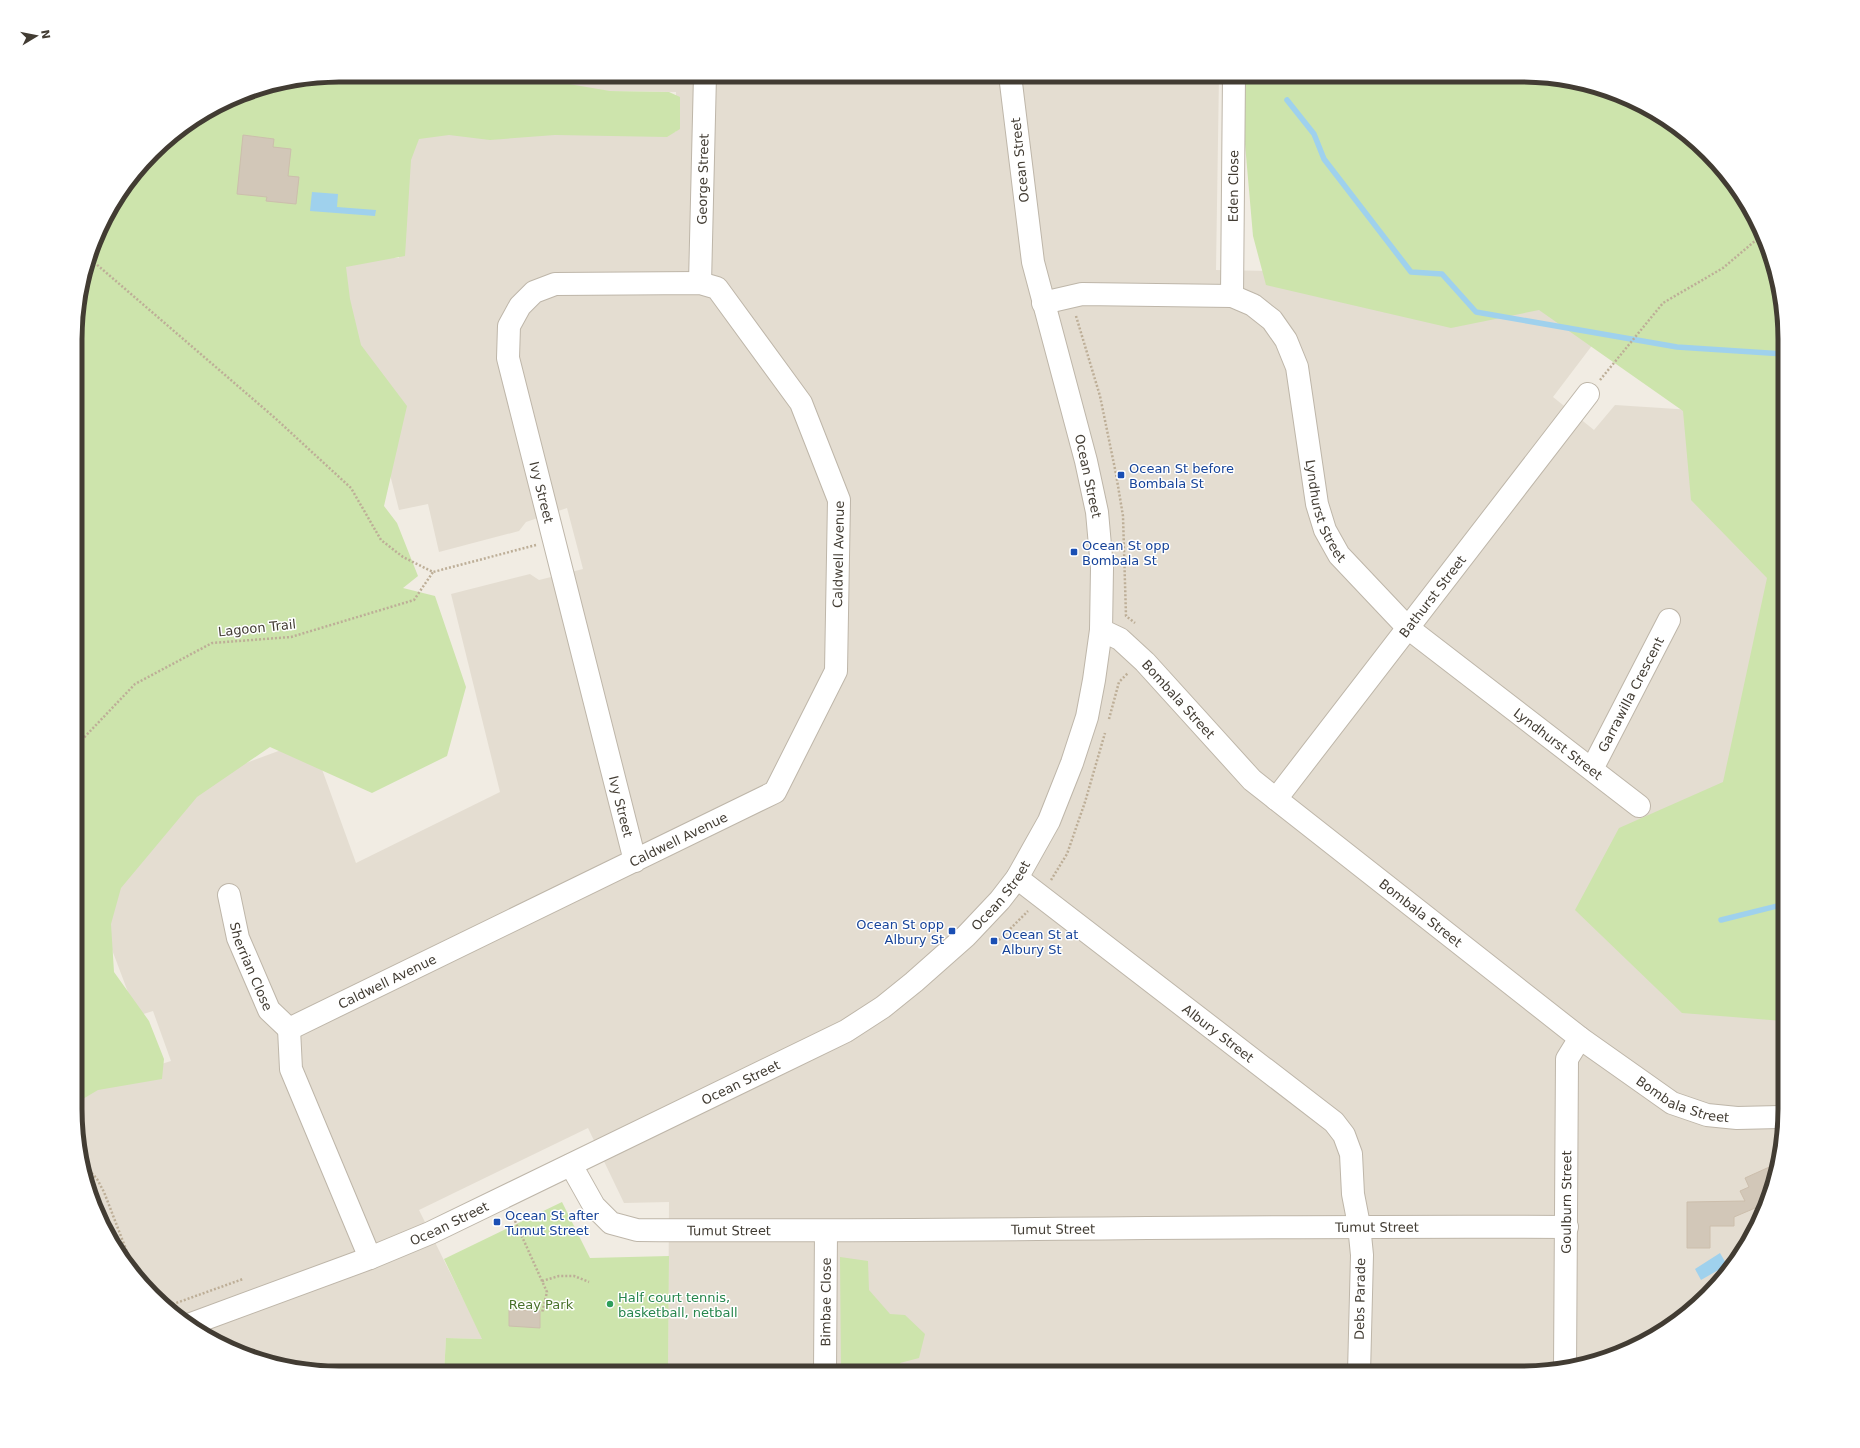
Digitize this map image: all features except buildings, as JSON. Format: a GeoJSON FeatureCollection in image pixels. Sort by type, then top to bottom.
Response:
{"type":"FeatureCollection","features":[{"type":"Feature","properties":{"kind":"street","name":"George Street"},"geometry":{"type":"LineString","coordinates":[[700,283],[705,82]]}},
{"type":"Feature","properties":{"kind":"street","name":"Ocean Street"},"geometry":{"type":"LineString","coordinates":[[195,1322],[370,1258],[430,1233],[846,1031],[883,1007],[966,936],[1000,900],[1017,878],[1049,821],[1072,763],[1087,717],[1101,630],[1102,568],[1097,512],[1082,446],[1033,262],[1026,218],[1011,82]]}},
{"type":"Feature","properties":{"kind":"street","name":"Eden Close"},"geometry":{"type":"LineString","coordinates":[[1232,296],[1234,82]]}},
{"type":"Feature","properties":{"kind":"street","name":"Ivy Street"},"geometry":{"type":"LineString","coordinates":[[636,861],[508,358],[509,326],[520,306],[534,292],[555,284],[700,283]]}},
{"type":"Feature","properties":{"kind":"street","name":"Caldwell Avenue"},"geometry":{"type":"LineString","coordinates":[[288,1029],[636,861],[775,792],[836,672],[839,500],[801,403],[717,288],[700,283]]}},
{"type":"Feature","properties":{"kind":"street","name":"Lyndhurst Street"},"geometry":{"type":"LineString","coordinates":[[1043,304],[1082,294],[1232,296],[1253,305],[1272,320],[1286,340],[1297,367],[1317,504],[1325,530],[1340,555],[1408,628],[1639,806]]}},
{"type":"Feature","properties":{"kind":"street","name":"Bathurst Street"},"geometry":{"type":"LineString","coordinates":[[1276,799],[1588,394]]}},
{"type":"Feature","properties":{"kind":"street","name":"Garrawilla Crescent"},"geometry":{"type":"LineString","coordinates":[[1592,769],[1669,620]]}},
{"type":"Feature","properties":{"kind":"street","name":"Bombala Street"},"geometry":{"type":"LineString","coordinates":[[1101,630],[1120,639],[1145,662],[1252,780],[1580,1038],[1672,1103],[1707,1115],[1737,1118],[1778,1117]]}},
{"type":"Feature","properties":{"kind":"street","name":"Albury Street"},"geometry":{"type":"LineString","coordinates":[[1017,878],[1334,1122],[1344,1135],[1351,1154],[1353,1194],[1359,1226]]}},
{"type":"Feature","properties":{"kind":"street","name":"Sherrian Close"},"geometry":{"type":"LineString","coordinates":[[229,895],[238,938],[269,1010],[288,1029]]}},
{"type":"Feature","properties":{"kind":"street"},"geometry":{"type":"LineString","coordinates":[[288,1029],[291,1070],[370,1258]]}},
{"type":"Feature","properties":{"kind":"street","name":"Goulburn Street"},"geometry":{"type":"LineString","coordinates":[[1565,1362],[1567,1060],[1580,1038]]}},
{"type":"Feature","properties":{"kind":"street","name":"Tumut Street"},"geometry":{"type":"LineString","coordinates":[[571,1165],[594,1206],[611,1223],[637,1230],[826,1231],[1359,1226],[1567,1227]]}},
{"type":"Feature","properties":{"kind":"street","name":"Debs Parade"},"geometry":{"type":"LineString","coordinates":[[1358,1366],[1362,1255],[1359,1226]]}},
{"type":"Feature","properties":{"kind":"street","name":"Bimbae Close"},"geometry":{"type":"LineString","coordinates":[[825,1366],[826,1231]]}},
{"type":"Feature","properties":{"kind":"path"},"geometry":{"type":"LineString","coordinates":[[1588,394],[1663,303],[1723,268],[1757,238]]}},
{"type":"Feature","properties":{"kind":"path"},"geometry":{"type":"LineString","coordinates":[[94,262],[275,418],[351,488],[381,540],[403,557],[433,572],[554,540]]}},
{"type":"Feature","properties":{"kind":"path","name":"Lagoon Trail"},"geometry":{"type":"LineString","coordinates":[[82,740],[135,684],[212,643],[291,638],[414,600],[433,572]]}},
{"type":"Feature","properties":{"kind":"path"},"geometry":{"type":"LineString","coordinates":[[90,1172],[97,1179],[104,1192],[129,1258]]}},
{"type":"Feature","properties":{"kind":"path"},"geometry":{"type":"LineString","coordinates":[[515,1221],[547,1292],[542,1313]]}},
{"type":"Feature","properties":{"kind":"path"},"geometry":{"type":"LineString","coordinates":[[542,1281],[559,1276],[574,1276],[589,1282]]}},
{"type":"Feature","properties":{"kind":"path"},"geometry":{"type":"LineString","coordinates":[[172,1305],[243,1279]]}},
{"type":"Feature","properties":{"kind":"shaded area"},"geometry":{"type":"Polygon","coordinates":[[[553,82],[1219,82],[1216,270],[1644,277],[1553,397],[1594,430],[1615,405],[1708,411],[1774,519],[1778,687],[1778,1109],[1776,1143],[1769,1176],[1752,1223],[1744,1238],[1725,1266],[1703,1291],[1678,1313],[1650,1332],[1635,1340],[1588,1357],[1555,1364],[1521,1366],[668,1366],[669,1202],[624,1203],[588,1128],[419,1210],[483,1339],[446,1338],[444,1366],[339,1366],[305,1364],[272,1357],[225,1340],[210,1332],[182,1313],[157,1291],[135,1266],[116,1238],[108,1223],[96,1192],[84,1143],[82,1090],[84,1088],[171,1061],[153,1011],[137,1016],[94,902],[211,776],[311,739],[356,863],[500,792],[451,594],[530,574],[539,580],[583,569],[567,508],[526,522],[519,531],[439,552],[428,504],[399,510],[335,258],[399,258],[401,128],[676,132],[676,92],[553,90],[553,82]]]}},
{"type":"Feature","properties":{"kind":"green space"},"geometry":{"type":"Polygon","coordinates":[[[339,82],[563,82],[610,91],[669,92],[680,97],[680,129],[667,137],[555,135],[490,140],[449,135],[419,139],[411,160],[405,256],[346,267],[350,299],[361,345],[407,406],[384,506],[397,523],[418,576],[403,588],[435,596],[466,687],[447,756],[372,793],[270,747],[197,797],[121,888],[111,924],[114,972],[149,1021],[164,1059],[162,1079],[98,1090],[82,1099],[82,339],[84,305],[91,272],[108,225],[116,210],[135,182],[157,157],[196,125],[225,108],[256,96],[289,87],[305,84],[339,82]]]}},
{"type":"Feature","properties":{"kind":"green space"},"geometry":{"type":"Polygon","coordinates":[[[1240,82],[1521,82],[1555,84],[1571,87],[1604,96],[1635,108],[1664,125],[1703,157],[1735,196],[1752,225],[1769,272],[1776,305],[1778,339],[1778,1021],[1682,1013],[1575,910],[1619,828],[1723,782],[1767,578],[1691,500],[1683,411],[1539,310],[1451,328],[1266,285],[1253,236],[1240,82]]]}},
{"type":"Feature","properties":{"kind":"green space","name":"Reay Park"},"geometry":{"type":"Polygon","coordinates":[[[562,1202],[590,1258],[669,1256],[668,1366],[444,1366],[446,1338],[482,1339],[444,1259],[562,1202]]]}},
{"type":"Feature","properties":{"kind":"green space"},"geometry":{"type":"Polygon","coordinates":[[[840,1257],[868,1261],[869,1290],[890,1314],[905,1315],[925,1334],[919,1358],[900,1363],[901,1366],[841,1366],[840,1257]]]}},
{"type":"Feature","properties":{"kind":"water"},"geometry":{"type":"Polygon","coordinates":[[[312,192],[338,194],[337,207],[376,210],[375,216],[310,211],[312,192]]]}},
{"type":"Feature","properties":{"kind":"water"},"geometry":{"type":"Polygon","coordinates":[[[1720,1253],[1726,1264],[1701,1280],[1695,1269],[1720,1253]]]}},
{"type":"Feature","properties":{"kind":"waterway"},"geometry":{"type":"LineString","coordinates":[[1287,100],[1314,134],[1324,159],[1411,272],[1442,274],[1476,312],[1677,347],[1778,354]]}},
{"type":"Feature","properties":{"kind":"waterway"},"geometry":{"type":"LineString","coordinates":[[1721,920],[1778,906]]}},
{"type":"Feature","properties":{"kind":"place","name":"Ocean St before Bombala St"},"geometry":{"type":"Point","coordinates":[1121,475]}},
{"type":"Feature","properties":{"kind":"place","name":"Ocean St opp Bombala St"},"geometry":{"type":"Point","coordinates":[1074,552]}},
{"type":"Feature","properties":{"kind":"place","name":"Ocean St opp Albury St"},"geometry":{"type":"Point","coordinates":[952,931]}},
{"type":"Feature","properties":{"kind":"place","name":"Ocean St at Albury St"},"geometry":{"type":"Point","coordinates":[994,941]}},
{"type":"Feature","properties":{"kind":"place","name":"Ocean St after Tumut Street"},"geometry":{"type":"Point","coordinates":[497,1222]}},
{"type":"Feature","properties":{"kind":"place","name":"Half court tennis, basketball, netball"},"geometry":{"type":"Point","coordinates":[610,1304]}}]}
